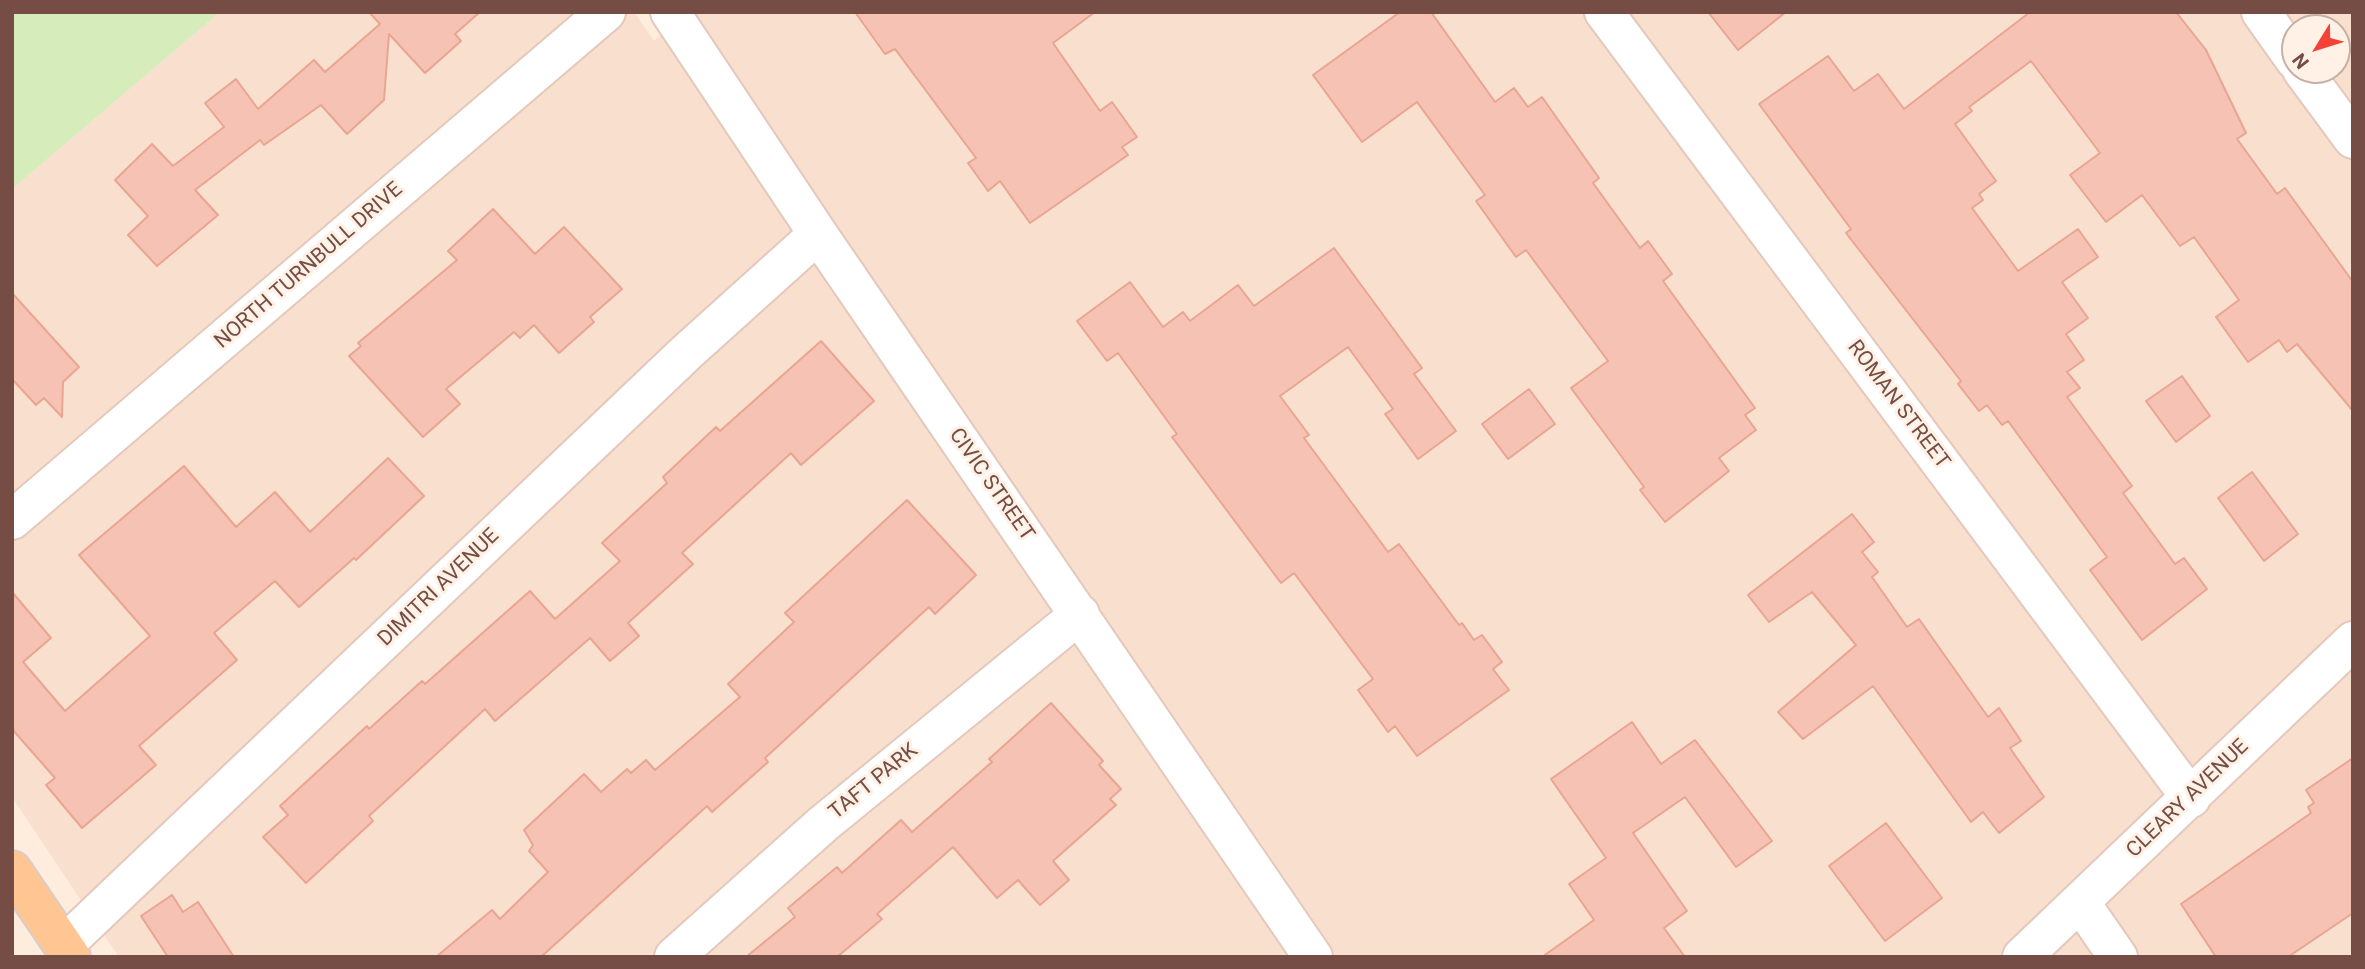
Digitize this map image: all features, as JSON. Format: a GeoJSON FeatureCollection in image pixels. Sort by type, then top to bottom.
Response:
{"type":"FeatureCollection","features":[{"type":"Feature","properties":{"kind":"main road"},"geometry":{"type":"LineString","coordinates":[[12,870],[68,951]]}},
{"type":"Feature","properties":{"kind":"street","name":"NORTH TURNBULL DRIVE"},"geometry":{"type":"LineString","coordinates":[[12,520],[606,12]]}},
{"type":"Feature","properties":{"kind":"street","name":"CIVIC STREET"},"geometry":{"type":"LineString","coordinates":[[670,12],[818,234],[1313,957]]}},
{"type":"Feature","properties":{"kind":"street","name":"ROMAN STREET"},"geometry":{"type":"LineString","coordinates":[[1604,12],[2191,798]]}},
{"type":"Feature","properties":{"kind":"street"},"geometry":{"type":"LineString","coordinates":[[2261,12],[2281,40]]}},
{"type":"Feature","properties":{"kind":"street"},"geometry":{"type":"LineString","coordinates":[[2312,84],[2353,139]]}},
{"type":"Feature","properties":{"kind":"street","name":"DIMITRI AVENUE"},"geometry":{"type":"LineString","coordinates":[[68,951],[687,352],[818,234]]}},
{"type":"Feature","properties":{"kind":"street","name":"TAFT PARK"},"geometry":{"type":"LineString","coordinates":[[674,957],[823,824],[1080,614]]}},
{"type":"Feature","properties":{"kind":"street","name":"CLEARY AVENUE"},"geometry":{"type":"LineString","coordinates":[[2022,957],[2353,640]]}},
{"type":"Feature","properties":{"kind":"street"},"geometry":{"type":"LineString","coordinates":[[2080,902],[2118,957]]}},
{"type":"Feature","properties":{"kind":"shaded area"},"geometry":{"type":"Polygon","coordinates":[[[220,12],[634,12],[654,41],[688,12],[2353,12],[2353,957],[119,957],[12,797],[12,189],[220,12]]]}},
{"type":"Feature","properties":{"kind":"green space"},"geometry":{"type":"Polygon","coordinates":[[[12,12],[220,12],[12,189],[12,12]]]}},
{"type":"Feature","properties":{"kind":"building"},"geometry":{"type":"Polygon","coordinates":[[[369,12],[480,12],[455,34],[461,41],[425,73],[389,34],[384,100],[347,134],[321,105],[264,145],[260,140],[195,190],[218,215],[157,266],[128,235],[148,216],[115,180],[152,144],[173,166],[224,127],[205,103],[236,79],[258,109],[314,60],[325,72],[380,24],[369,12]]]}},
{"type":"Feature","properties":{"kind":"building"},"geometry":{"type":"Polygon","coordinates":[[[855,12],[1095,12],[1053,43],[1100,111],[1112,102],[1137,137],[1122,147],[1128,155],[1030,223],[1000,181],[988,191],[968,163],[976,158],[895,49],[885,54],[855,12]]]}},
{"type":"Feature","properties":{"kind":"building"},"geometry":{"type":"Polygon","coordinates":[[[1400,12],[1431,12],[1495,102],[1514,88],[1528,107],[1542,97],[1599,178],[1593,183],[1640,248],[1648,241],[1672,274],[1663,281],[1755,408],[1745,415],[1756,430],[1719,458],[1729,471],[1665,522],[1640,490],[1644,487],[1571,388],[1608,361],[1526,250],[1516,257],[1476,201],[1485,195],[1417,102],[1362,142],[1313,75],[1400,12]]]}},
{"type":"Feature","properties":{"kind":"building"},"geometry":{"type":"Polygon","coordinates":[[[1708,12],[1786,12],[1738,50],[1708,12]]]}},
{"type":"Feature","properties":{"kind":"building"},"geometry":{"type":"Polygon","coordinates":[[[2030,12],[2176,12],[2206,50],[2246,133],[2237,139],[2277,194],[2285,188],[2353,282],[2353,411],[2297,344],[2287,352],[2279,340],[2248,362],[2216,317],[2239,300],[2194,237],[2180,246],[2142,195],[2106,222],[2070,175],[2100,153],[2031,61],[1969,107],[1972,111],[1955,124],[1996,181],[1979,194],[1983,200],[1972,208],[2018,271],[2078,229],[2098,257],[2062,282],[2088,318],[2066,334],[2084,360],[2067,372],[2080,388],[2067,397],[2132,486],[2123,493],[2175,564],[2184,558],[2207,589],[2142,640],[2090,570],[2107,557],[2008,421],[2002,425],[1987,405],[1979,411],[1958,384],[1961,381],[1846,233],[1851,229],[1759,104],[1828,56],[1854,91],[1878,74],[1904,109],[2030,12]]]}},
{"type":"Feature","properties":{"kind":"building"},"geometry":{"type":"Polygon","coordinates":[[[493,209],[535,254],[564,227],[622,289],[590,317],[594,322],[559,353],[534,325],[520,338],[514,332],[446,389],[460,404],[423,437],[349,356],[361,346],[358,343],[457,260],[448,251],[493,209]]]}},
{"type":"Feature","properties":{"kind":"building"},"geometry":{"type":"Polygon","coordinates":[[[1334,248],[1422,368],[1414,374],[1456,431],[1418,459],[1385,414],[1393,409],[1348,347],[1280,396],[1309,435],[1304,438],[1388,552],[1399,544],[1459,625],[1462,623],[1474,640],[1482,635],[1502,662],[1493,669],[1509,690],[1417,756],[1395,726],[1388,732],[1358,690],[1373,679],[1294,573],[1281,583],[1172,437],[1177,434],[1118,353],[1107,361],[1077,321],[1130,282],[1163,327],[1183,312],[1190,321],[1238,285],[1254,306],[1334,248]]]}},
{"type":"Feature","properties":{"kind":"building"},"geometry":{"type":"Polygon","coordinates":[[[12,293],[79,367],[63,382],[62,417],[44,398],[36,405],[12,379],[12,293]]]}},
{"type":"Feature","properties":{"kind":"building"},"geometry":{"type":"Polygon","coordinates":[[[821,341],[874,401],[801,465],[791,453],[682,553],[693,564],[628,623],[639,636],[610,661],[590,638],[495,721],[485,709],[369,816],[373,821],[306,883],[263,837],[288,815],[280,806],[367,726],[369,729],[422,681],[425,684],[530,591],[555,619],[620,561],[602,543],[667,483],[663,477],[716,427],[720,431],[821,341]]]}},
{"type":"Feature","properties":{"kind":"building"},"geometry":{"type":"Polygon","coordinates":[[[2182,376],[2210,416],[2176,442],[2146,401],[2182,376]]]}},
{"type":"Feature","properties":{"kind":"building"},"geometry":{"type":"Polygon","coordinates":[[[1529,389],[1555,424],[1508,459],[1482,424],[1529,389]]]}},
{"type":"Feature","properties":{"kind":"building"},"geometry":{"type":"Polygon","coordinates":[[[388,458],[424,496],[356,560],[354,558],[299,607],[275,581],[214,633],[237,660],[139,746],[156,765],[82,828],[46,785],[55,778],[12,729],[12,592],[51,638],[23,662],[65,711],[150,636],[79,555],[184,466],[236,527],[275,492],[310,532],[388,458]]]}},
{"type":"Feature","properties":{"kind":"building"},"geometry":{"type":"Polygon","coordinates":[[[2252,472],[2298,534],[2264,561],[2218,498],[2252,472]]]}},
{"type":"Feature","properties":{"kind":"building"},"geometry":{"type":"Polygon","coordinates":[[[907,500],[976,575],[935,614],[929,607],[765,758],[768,762],[712,812],[707,806],[541,957],[436,957],[492,910],[500,919],[548,872],[529,851],[533,845],[524,830],[584,774],[601,792],[627,769],[631,773],[646,760],[655,770],[740,697],[728,684],[794,622],[785,613],[907,500]]]}},
{"type":"Feature","properties":{"kind":"building"},"geometry":{"type":"Polygon","coordinates":[[[1852,514],[1874,542],[1862,552],[1878,572],[1872,577],[1907,627],[1919,619],[1988,717],[1999,708],[2021,741],[2010,748],[2044,797],[1999,833],[1983,812],[1971,822],[1873,686],[1803,739],[1778,712],[1856,645],[1812,592],[1769,622],[1748,595],[1852,514]]]}},
{"type":"Feature","properties":{"kind":"building"},"geometry":{"type":"Polygon","coordinates":[[[1051,703],[1103,761],[1099,765],[1121,789],[1110,799],[1116,805],[1053,861],[1069,880],[1040,905],[1018,880],[997,898],[953,847],[877,914],[882,919],[837,957],[746,957],[795,917],[788,908],[837,867],[842,873],[901,820],[912,832],[992,762],[989,759],[1051,703]]]}},
{"type":"Feature","properties":{"kind":"building"},"geometry":{"type":"Polygon","coordinates":[[[1632,722],[1661,764],[1695,740],[1772,841],[1736,867],[1685,797],[1633,833],[1687,911],[1664,928],[1685,957],[1542,957],[1594,920],[1569,884],[1606,858],[1551,779],[1632,722]]]}},
{"type":"Feature","properties":{"kind":"building"},"geometry":{"type":"Polygon","coordinates":[[[2353,758],[2353,913],[2288,957],[2216,957],[2181,904],[2311,813],[2308,807],[2314,803],[2306,790],[2353,758]]]}},
{"type":"Feature","properties":{"kind":"building"},"geometry":{"type":"Polygon","coordinates":[[[1886,823],[1942,898],[1885,941],[1829,866],[1886,823]]]}},
{"type":"Feature","properties":{"kind":"building"},"geometry":{"type":"Polygon","coordinates":[[[172,895],[183,912],[198,902],[234,957],[168,957],[141,916],[172,895]]]}}]}
